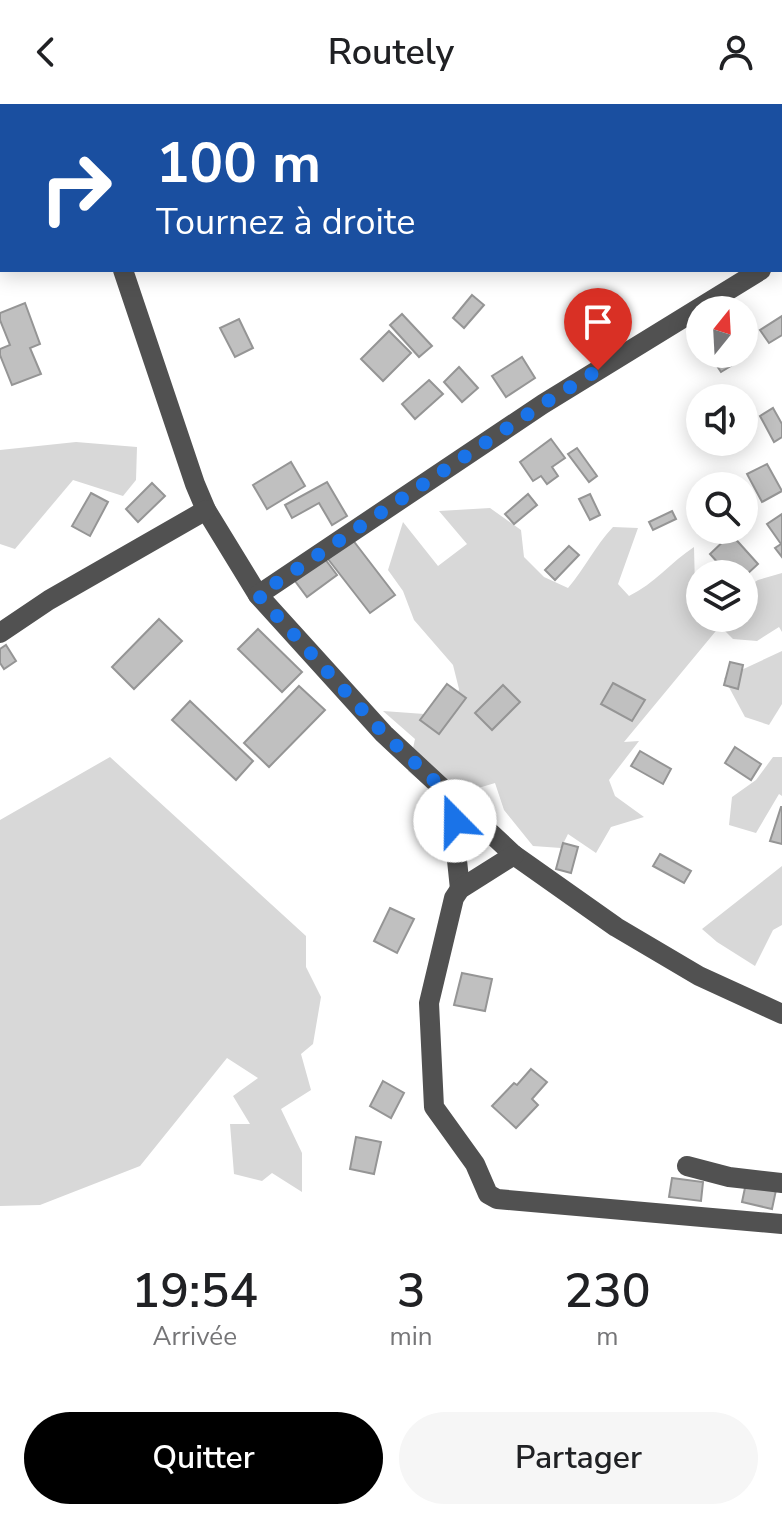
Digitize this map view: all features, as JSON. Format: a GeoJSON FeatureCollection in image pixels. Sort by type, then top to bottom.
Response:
{"type":"FeatureCollection","features":[{"type":"Feature","properties":{"kind":"street"},"geometry":{"type":"LineString","coordinates":[[124,272],[206,510],[258,595],[384,734],[514,855],[616,927],[699,976],[782,1014]]}},
{"type":"Feature","properties":{"kind":"street"},"geometry":{"type":"LineString","coordinates":[[258,595],[543,404],[758,272]]}},
{"type":"Feature","properties":{"kind":"street"},"geometry":{"type":"LineString","coordinates":[[0,633],[49,600],[206,510]]}},
{"type":"Feature","properties":{"kind":"street"},"geometry":{"type":"LineString","coordinates":[[455,800],[460,889]]}},
{"type":"Feature","properties":{"kind":"street"},"geometry":{"type":"LineString","coordinates":[[514,855],[460,889],[454,898],[429,1003],[434,1107],[475,1164],[488,1194],[497,1199],[782,1224]]}},
{"type":"Feature","properties":{"kind":"street"},"geometry":{"type":"LineString","coordinates":[[687,1166],[729,1177],[782,1183]]}},
{"type":"Feature","properties":{"kind":"shaded area"},"geometry":{"type":"Polygon","coordinates":[[[76,442],[137,447],[136,480],[123,496],[73,480],[15,549],[0,544],[0,450],[76,442]]]}},
{"type":"Feature","properties":{"kind":"shaded area"},"geometry":{"type":"Polygon","coordinates":[[[490,508],[521,530],[524,557],[544,577],[568,588],[613,527],[638,528],[618,584],[629,596],[694,547],[694,560],[686,560],[686,632],[715,632],[624,742],[639,741],[609,780],[615,796],[644,817],[611,827],[596,853],[568,834],[561,848],[533,846],[504,810],[495,783],[442,799],[408,771],[415,739],[383,711],[452,716],[459,689],[453,665],[414,620],[403,591],[388,570],[403,522],[438,566],[467,544],[439,511],[490,508]]]}},
{"type":"Feature","properties":{"kind":"shaded area"},"geometry":{"type":"Polygon","coordinates":[[[782,573],[782,632],[779,627],[757,641],[733,639],[726,632],[758,632],[758,580],[782,573]]]}},
{"type":"Feature","properties":{"kind":"shaded area"},"geometry":{"type":"Polygon","coordinates":[[[782,651],[782,704],[769,725],[745,717],[724,678],[782,651]]]}},
{"type":"Feature","properties":{"kind":"shaded area"},"geometry":{"type":"Polygon","coordinates":[[[110,757],[306,936],[306,967],[321,997],[313,1044],[301,1054],[311,1090],[281,1109],[302,1153],[302,1192],[272,1173],[262,1181],[234,1174],[230,1124],[250,1124],[233,1096],[258,1078],[227,1058],[140,1166],[40,1205],[0,1206],[0,820],[110,757]]]}},
{"type":"Feature","properties":{"kind":"shaded area"},"geometry":{"type":"Polygon","coordinates":[[[773,757],[782,757],[782,796],[779,794],[756,833],[729,825],[732,797],[756,780],[773,757]]]}},
{"type":"Feature","properties":{"kind":"shaded area"},"geometry":{"type":"Polygon","coordinates":[[[782,866],[782,925],[773,930],[755,966],[702,929],[782,866]]]}},
{"type":"Feature","properties":{"kind":"building"},"geometry":{"type":"Polygon","coordinates":[[[472,295],[484,305],[464,328],[453,318],[472,295]]]}},
{"type":"Feature","properties":{"kind":"building"},"geometry":{"type":"Polygon","coordinates":[[[25,303],[40,344],[30,348],[41,374],[12,385],[0,355],[0,349],[10,345],[0,313],[25,303]]]}},
{"type":"Feature","properties":{"kind":"building"},"geometry":{"type":"Polygon","coordinates":[[[402,314],[432,346],[419,357],[390,325],[402,314]]]}},
{"type":"Feature","properties":{"kind":"building"},"geometry":{"type":"Polygon","coordinates":[[[782,316],[782,335],[769,343],[760,330],[782,316]]]}},
{"type":"Feature","properties":{"kind":"building"},"geometry":{"type":"Polygon","coordinates":[[[239,319],[253,348],[235,357],[220,328],[239,319]]]}},
{"type":"Feature","properties":{"kind":"building"},"geometry":{"type":"Polygon","coordinates":[[[389,331],[411,353],[383,381],[361,359],[389,331]]]}},
{"type":"Feature","properties":{"kind":"building"},"geometry":{"type":"Polygon","coordinates":[[[522,357],[535,378],[506,397],[492,376],[522,357]]]}},
{"type":"Feature","properties":{"kind":"building"},"geometry":{"type":"Polygon","coordinates":[[[459,367],[478,388],[462,402],[444,382],[459,367]]]}},
{"type":"Feature","properties":{"kind":"building"},"geometry":{"type":"Polygon","coordinates":[[[429,380],[443,394],[415,419],[402,404],[429,380]]]}},
{"type":"Feature","properties":{"kind":"building"},"geometry":{"type":"Polygon","coordinates":[[[773,408],[782,424],[782,437],[774,442],[760,416],[773,408]]]}},
{"type":"Feature","properties":{"kind":"building"},"geometry":{"type":"Polygon","coordinates":[[[551,439],[565,458],[552,467],[558,476],[547,484],[541,476],[533,481],[520,462],[551,439]]]}},
{"type":"Feature","properties":{"kind":"building"},"geometry":{"type":"Polygon","coordinates":[[[577,448],[597,476],[589,482],[568,454],[577,448]]]}},
{"type":"Feature","properties":{"kind":"building"},"geometry":{"type":"Polygon","coordinates":[[[291,462],[305,486],[267,509],[253,485],[291,462]]]}},
{"type":"Feature","properties":{"kind":"building"},"geometry":{"type":"Polygon","coordinates":[[[767,464],[782,491],[762,502],[758,495],[758,472],[751,472],[767,464]]]}},
{"type":"Feature","properties":{"kind":"building"},"geometry":{"type":"Polygon","coordinates":[[[327,482],[347,516],[332,525],[319,503],[292,518],[285,505],[327,482]]]}},
{"type":"Feature","properties":{"kind":"building"},"geometry":{"type":"Polygon","coordinates":[[[152,483],[165,496],[138,522],[126,509],[152,483]]]}},
{"type":"Feature","properties":{"kind":"building"},"geometry":{"type":"Polygon","coordinates":[[[91,493],[108,502],[90,536],[72,526],[91,493]]]}},
{"type":"Feature","properties":{"kind":"building"},"geometry":{"type":"Polygon","coordinates":[[[528,494],[537,505],[514,524],[505,514],[528,494]]]}},
{"type":"Feature","properties":{"kind":"building"},"geometry":{"type":"Polygon","coordinates":[[[590,494],[600,515],[590,520],[579,499],[590,494]]]}},
{"type":"Feature","properties":{"kind":"building"},"geometry":{"type":"Polygon","coordinates":[[[672,511],[676,519],[653,530],[649,522],[672,511]]]}},
{"type":"Feature","properties":{"kind":"building"},"geometry":{"type":"Polygon","coordinates":[[[782,514],[782,557],[775,548],[781,544],[767,524],[782,514]]]}},
{"type":"Feature","properties":{"kind":"building"},"geometry":{"type":"Polygon","coordinates":[[[352,539],[395,595],[370,613],[328,559],[352,539]]]}},
{"type":"Feature","properties":{"kind":"building"},"geometry":{"type":"Polygon","coordinates":[[[720,544],[740,544],[754,560],[715,560],[710,554],[720,544]]]}},
{"type":"Feature","properties":{"kind":"building"},"geometry":{"type":"Polygon","coordinates":[[[569,546],[579,555],[555,580],[545,570],[569,546]]]}},
{"type":"Feature","properties":{"kind":"building"},"geometry":{"type":"Polygon","coordinates":[[[325,559],[337,575],[307,597],[295,581],[325,559]]]}},
{"type":"Feature","properties":{"kind":"building"},"geometry":{"type":"Polygon","coordinates":[[[159,619],[182,641],[134,689],[112,667],[159,619]]]}},
{"type":"Feature","properties":{"kind":"building"},"geometry":{"type":"Polygon","coordinates":[[[258,629],[302,672],[282,692],[238,649],[258,629]]]}},
{"type":"Feature","properties":{"kind":"building"},"geometry":{"type":"Polygon","coordinates":[[[6,645],[16,661],[4,669],[0,663],[0,649],[6,645]]]}},
{"type":"Feature","properties":{"kind":"building"},"geometry":{"type":"Polygon","coordinates":[[[730,662],[743,665],[738,689],[724,685],[730,662]]]}},
{"type":"Feature","properties":{"kind":"building"},"geometry":{"type":"Polygon","coordinates":[[[613,683],[645,700],[632,721],[601,704],[613,683]]]}},
{"type":"Feature","properties":{"kind":"building"},"geometry":{"type":"Polygon","coordinates":[[[447,684],[466,698],[439,734],[420,720],[447,684]]]}},
{"type":"Feature","properties":{"kind":"building"},"geometry":{"type":"Polygon","coordinates":[[[503,685],[520,702],[492,730],[475,713],[503,685]]]}},
{"type":"Feature","properties":{"kind":"building"},"geometry":{"type":"Polygon","coordinates":[[[299,686],[325,710],[269,767],[244,743],[299,686]]]}},
{"type":"Feature","properties":{"kind":"building"},"geometry":{"type":"Polygon","coordinates":[[[190,701],[253,761],[236,780],[172,720],[190,701]]]}},
{"type":"Feature","properties":{"kind":"building"},"geometry":{"type":"Polygon","coordinates":[[[735,747],[761,764],[751,780],[725,763],[735,747]]]}},
{"type":"Feature","properties":{"kind":"building"},"geometry":{"type":"Polygon","coordinates":[[[640,751],[671,769],[663,784],[631,766],[640,751]]]}},
{"type":"Feature","properties":{"kind":"building"},"geometry":{"type":"Polygon","coordinates":[[[782,807],[782,844],[770,841],[782,807]]]}},
{"type":"Feature","properties":{"kind":"building"},"geometry":{"type":"Polygon","coordinates":[[[563,843],[578,847],[571,873],[556,869],[563,843]]]}},
{"type":"Feature","properties":{"kind":"building"},"geometry":{"type":"Polygon","coordinates":[[[660,854],[691,871],[684,883],[653,866],[660,854]]]}},
{"type":"Feature","properties":{"kind":"building"},"geometry":{"type":"Polygon","coordinates":[[[390,908],[414,919],[397,953],[374,941],[390,908]]]}},
{"type":"Feature","properties":{"kind":"building"},"geometry":{"type":"Polygon","coordinates":[[[462,973],[492,979],[485,1011],[454,1005],[462,973]]]}},
{"type":"Feature","properties":{"kind":"building"},"geometry":{"type":"Polygon","coordinates":[[[531,1069],[547,1082],[532,1099],[538,1105],[516,1128],[492,1106],[531,1069]]]}},
{"type":"Feature","properties":{"kind":"building"},"geometry":{"type":"Polygon","coordinates":[[[383,1081],[404,1093],[391,1118],[370,1106],[383,1081]]]}},
{"type":"Feature","properties":{"kind":"building"},"geometry":{"type":"Polygon","coordinates":[[[356,1137],[381,1142],[374,1174],[350,1169],[356,1137]]]}},
{"type":"Feature","properties":{"kind":"building"},"geometry":{"type":"Polygon","coordinates":[[[672,1178],[703,1182],[701,1201],[669,1197],[672,1178]]]}},
{"type":"Feature","properties":{"kind":"building"},"geometry":{"type":"Polygon","coordinates":[[[746,1183],[776,1190],[772,1209],[742,1202],[746,1183]]]}},
{"type":"Feature","properties":{"kind":"route"},"geometry":{"type":"LineString","coordinates":[[455,821],[455,800],[384,734],[258,595],[598,370]]}}]}
